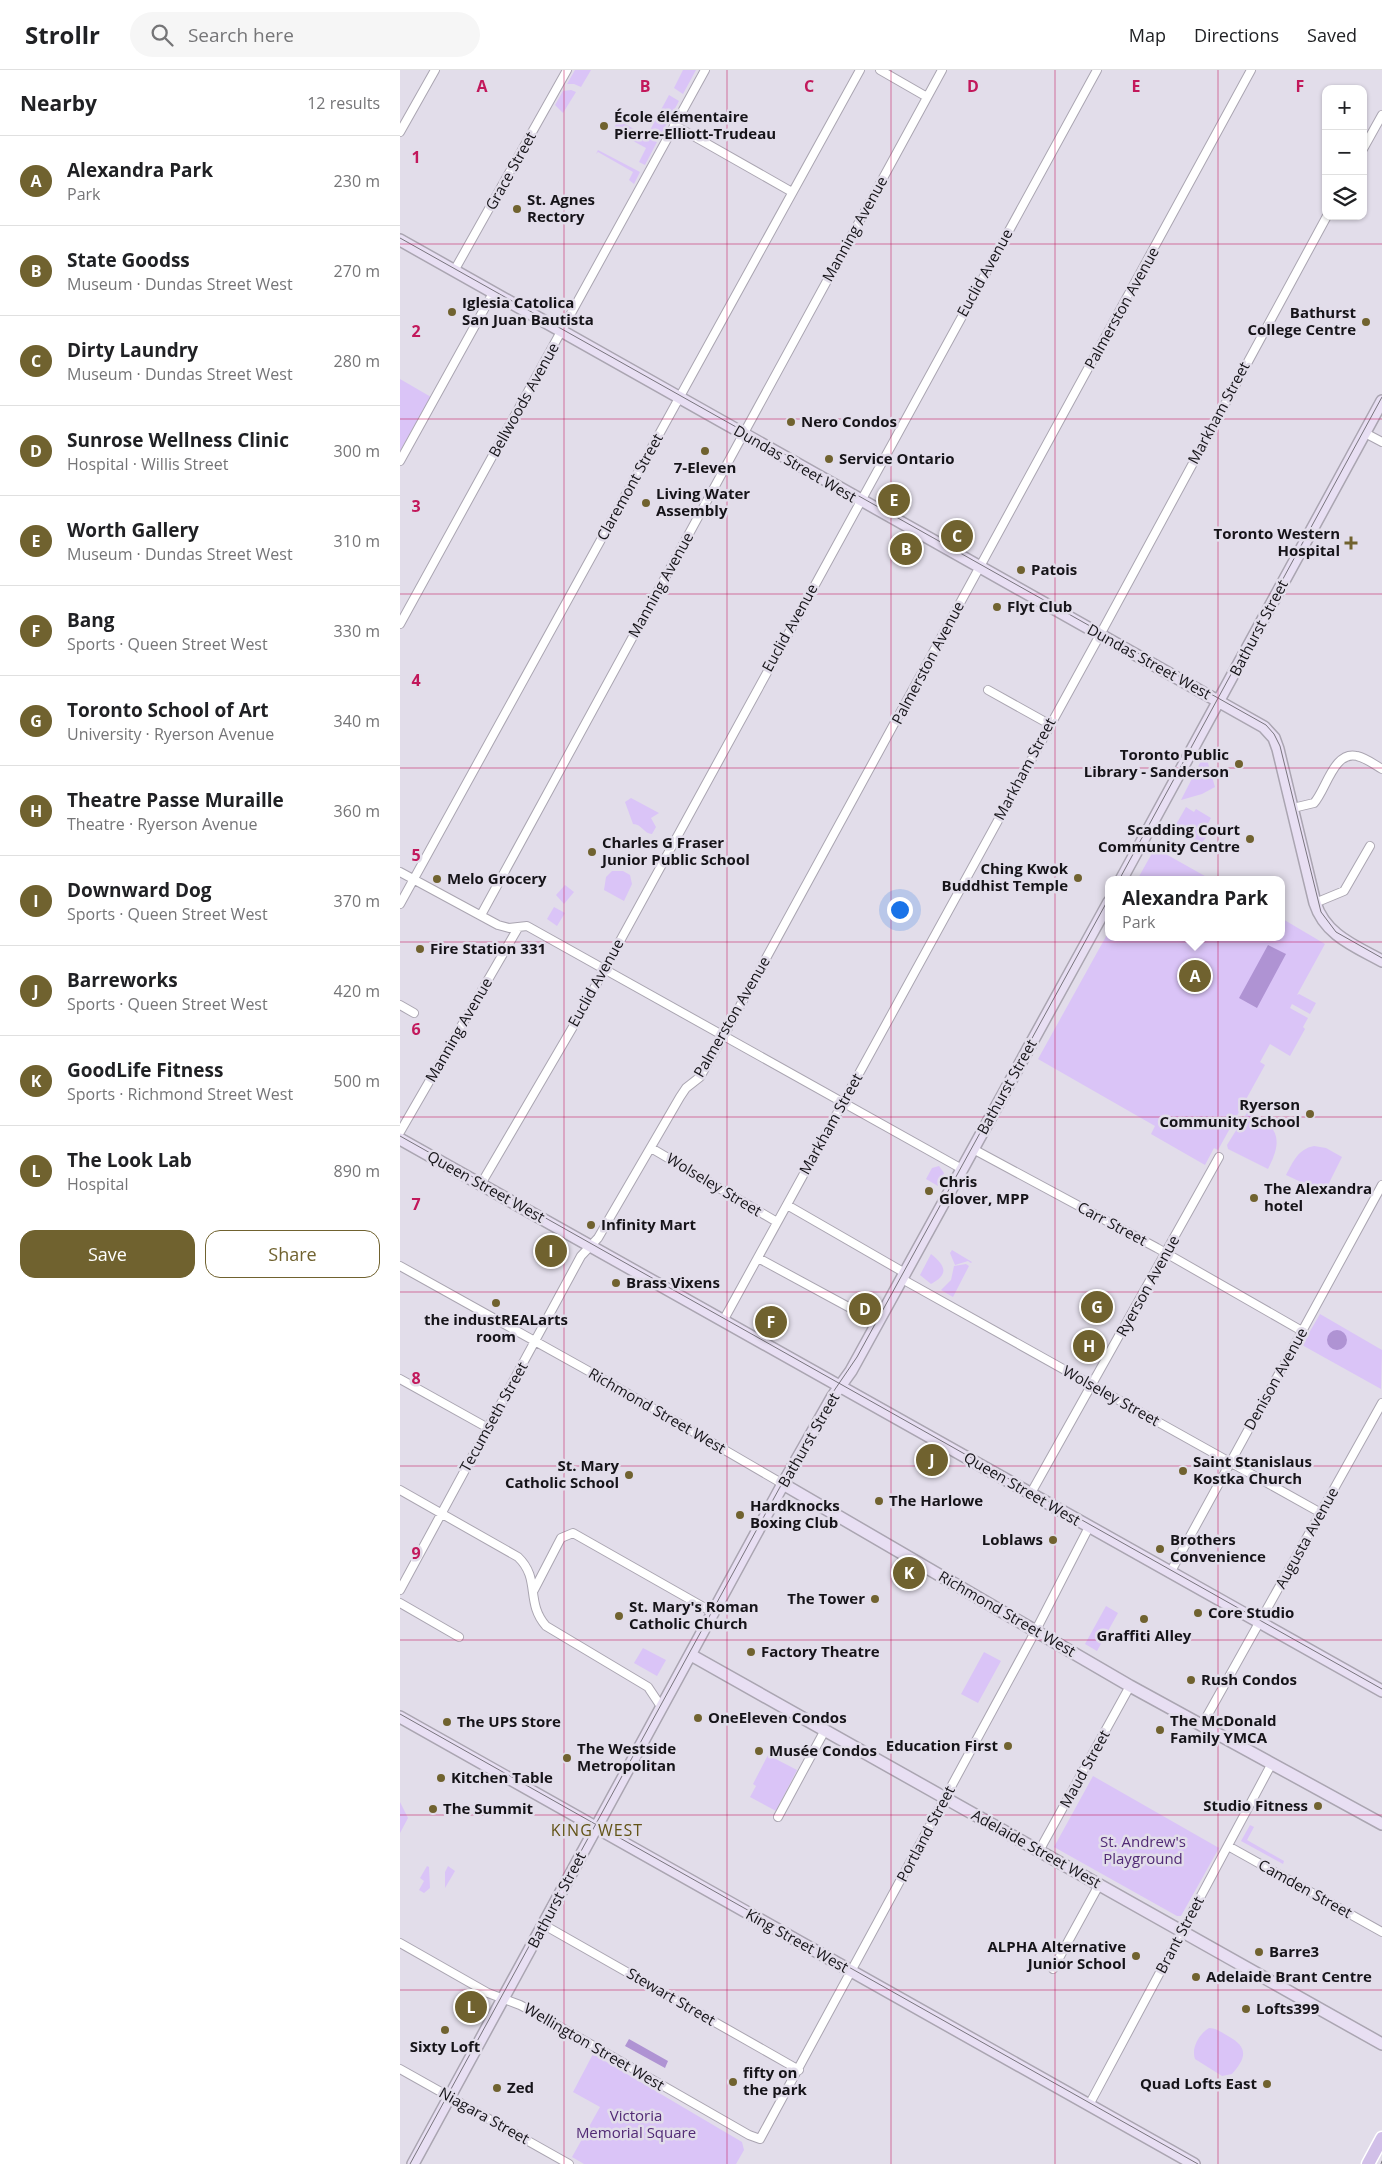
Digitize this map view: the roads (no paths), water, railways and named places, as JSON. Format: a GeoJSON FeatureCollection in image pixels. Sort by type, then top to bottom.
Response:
{"type":"FeatureCollection","features":[{"type":"Feature","properties":{"kind":"main road","name":"Dundas Street West"},"geometry":{"type":"LineString","coordinates":[[400,240],[1264,728],[1274,738],[1278,749],[1315,903],[1321,917],[1331,930],[1382,961]]}},
{"type":"Feature","properties":{"kind":"main road","name":"Bathurst Street"},"geometry":{"type":"LineString","coordinates":[[1123,876],[1382,401]]}},
{"type":"Feature","properties":{"kind":"main road","name":"Bathurst Street"},"geometry":{"type":"LineString","coordinates":[[413,2164],[783,1484],[840,1386],[852,1371],[1105,909]]}},
{"type":"Feature","properties":{"kind":"main road","name":"Queen Street West"},"geometry":{"type":"LineString","coordinates":[[400,1139],[1382,1692]]}},
{"type":"Feature","properties":{"kind":"main road","name":"Richmond Street West"},"geometry":{"type":"LineString","coordinates":[[783,1484],[1130,1686],[1382,1824]]}},
{"type":"Feature","properties":{"kind":"main road","name":"Adelaide Street West"},"geometry":{"type":"LineString","coordinates":[[691,1654],[1382,2044]]}},
{"type":"Feature","properties":{"kind":"main road","name":"King Street West"},"geometry":{"type":"LineString","coordinates":[[400,1717],[1194,2164]]}},
{"type":"Feature","properties":{"kind":"main road"},"geometry":{"type":"LineString","coordinates":[[1368,2164],[1382,2138]]}},
{"type":"Feature","properties":{"kind":"street"},"geometry":{"type":"LineString","coordinates":[[400,132],[435,70]]}},
{"type":"Feature","properties":{"kind":"street","name":"Grace Street"},"geometry":{"type":"LineString","coordinates":[[454,271],[568,70]]}},
{"type":"Feature","properties":{"kind":"street","name":"Bellwoods Avenue"},"geometry":{"type":"LineString","coordinates":[[400,624],[705,70]]}},
{"type":"Feature","properties":{"kind":"street","name":"Claremont Street"},"geometry":{"type":"LineString","coordinates":[[400,904],[860,70]]}},
{"type":"Feature","properties":{"kind":"street"},"geometry":{"type":"LineString","coordinates":[[880,70],[927,97]]}},
{"type":"Feature","properties":{"kind":"street","name":"Manning Avenue"},"geometry":{"type":"LineString","coordinates":[[481,916],[942,70]]}},
{"type":"Feature","properties":{"kind":"street","name":"Euclid Avenue"},"geometry":{"type":"LineString","coordinates":[[481,1184],[604,969],[1097,70]]}},
{"type":"Feature","properties":{"kind":"street","name":"Palmerston Avenue"},"geometry":{"type":"LineString","coordinates":[[590,1246],[598,1238],[680,1097],[686,1088],[700,1077],[753,983],[1251,70]]}},
{"type":"Feature","properties":{"kind":"street"},"geometry":{"type":"LineString","coordinates":[[1367,142],[1382,115]]}},
{"type":"Feature","properties":{"kind":"street"},"geometry":{"type":"LineString","coordinates":[[674,125],[792,192]]}},
{"type":"Feature","properties":{"kind":"street","name":"Markham Street"},"geometry":{"type":"LineString","coordinates":[[723,1321],[1049,724],[1100,635],[1325,220]]}},
{"type":"Feature","properties":{"kind":"street"},"geometry":{"type":"LineString","coordinates":[[400,461],[493,293]]}},
{"type":"Feature","properties":{"kind":"street"},"geometry":{"type":"LineString","coordinates":[[1365,432],[1382,442]]}},
{"type":"Feature","properties":{"kind":"street"},"geometry":{"type":"LineString","coordinates":[[988,690],[1049,724]]}},
{"type":"Feature","properties":{"kind":"street"},"geometry":{"type":"LineString","coordinates":[[1293,808],[1314,802],[1338,763],[1348,756],[1358,756],[1382,769]]}},
{"type":"Feature","properties":{"kind":"street"},"geometry":{"type":"LineString","coordinates":[[1315,903],[1344,891],[1370,846]]}},
{"type":"Feature","properties":{"kind":"street"},"geometry":{"type":"LineString","coordinates":[[400,872],[498,925],[518,928],[527,926],[962,1169]]}},
{"type":"Feature","properties":{"kind":"street","name":"Manning Avenue"},"geometry":{"type":"LineString","coordinates":[[400,1132],[518,928]]}},
{"type":"Feature","properties":{"kind":"street"},"geometry":{"type":"LineString","coordinates":[[400,1005],[414,1013]]}},
{"type":"Feature","properties":{"kind":"street","name":"Wolseley Street"},"geometry":{"type":"LineString","coordinates":[[651,1148],[777,1222]]}},
{"type":"Feature","properties":{"kind":"street","name":"Carr Street"},"geometry":{"type":"LineString","coordinates":[[973,1149],[1166,1253],[1302,1331]]}},
{"type":"Feature","properties":{"kind":"street","name":"Ryerson Avenue"},"geometry":{"type":"LineString","coordinates":[[1030,1493],[1092,1386],[1219,1157]]}},
{"type":"Feature","properties":{"kind":"street","name":"Denison Avenue"},"geometry":{"type":"LineString","coordinates":[[1170,1572],[1382,1185]]}},
{"type":"Feature","properties":{"kind":"street","name":"Wolseley Street"},"geometry":{"type":"LineString","coordinates":[[787,1205],[1092,1386],[1321,1513]]}},
{"type":"Feature","properties":{"kind":"street","name":"Tecumseth Street"},"geometry":{"type":"LineString","coordinates":[[400,1590],[581,1256],[590,1246]]}},
{"type":"Feature","properties":{"kind":"street"},"geometry":{"type":"LineString","coordinates":[[758,1258],[878,1323]]}},
{"type":"Feature","properties":{"kind":"street","name":"Richmond Street West"},"geometry":{"type":"LineString","coordinates":[[400,1266],[535,1341],[783,1484]]}},
{"type":"Feature","properties":{"kind":"street"},"geometry":{"type":"LineString","coordinates":[[400,1379],[488,1428]]}},
{"type":"Feature","properties":{"kind":"street","name":"Augusta Avenue"},"geometry":{"type":"LineString","coordinates":[[1202,1725],[1382,1403]]}},
{"type":"Feature","properties":{"kind":"street"},"geometry":{"type":"LineString","coordinates":[[400,1490],[518,1557],[524,1563],[532,1578],[533,1605],[537,1617],[546,1626],[648,1686],[662,1708]]}},
{"type":"Feature","properties":{"kind":"street","name":"Portland Street"},"geometry":{"type":"LineString","coordinates":[[760,2139],[1036,1632],[1089,1527]]}},
{"type":"Feature","properties":{"kind":"street"},"geometry":{"type":"LineString","coordinates":[[533,1592],[560,1538],[574,1533],[714,1613]]}},
{"type":"Feature","properties":{"kind":"street"},"geometry":{"type":"LineString","coordinates":[[400,1603],[459,1637]]}},
{"type":"Feature","properties":{"kind":"street","name":"Maud Street"},"geometry":{"type":"LineString","coordinates":[[1039,1851],[1130,1686]]}},
{"type":"Feature","properties":{"kind":"street"},"geometry":{"type":"LineString","coordinates":[[778,1817],[824,1730]]}},
{"type":"Feature","properties":{"kind":"street","name":"Brant Street"},"geometry":{"type":"LineString","coordinates":[[1089,2105],[1272,1765]]}},
{"type":"Feature","properties":{"kind":"street","name":"Camden Street"},"geometry":{"type":"LineString","coordinates":[[1228,1846],[1382,1932]]}},
{"type":"Feature","properties":{"kind":"street"},"geometry":{"type":"LineString","coordinates":[[1053,1969],[1099,1885]]}},
{"type":"Feature","properties":{"kind":"street","name":"Stewart Street"},"geometry":{"type":"LineString","coordinates":[[544,1925],[799,2070]]}},
{"type":"Feature","properties":{"kind":"street","name":"Wellington Street West"},"geometry":{"type":"LineString","coordinates":[[400,1943],[503,2000],[524,2007],[750,2136],[760,2139]]}},
{"type":"Feature","properties":{"kind":"street","name":"Niagara Street"},"geometry":{"type":"LineString","coordinates":[[400,2069],[568,2164]]}},
{"type":"Feature","properties":{"kind":"tram line"},"geometry":{"type":"LineString","coordinates":[[400,238],[1266,725],[1274,734],[1280,746],[1321,912],[1336,932],[1382,958]]}},
{"type":"Feature","properties":{"kind":"tram line"},"geometry":{"type":"LineString","coordinates":[[1121,876],[1382,397]]}},
{"type":"Feature","properties":{"kind":"tram line"},"geometry":{"type":"LineString","coordinates":[[410,2164],[827,1401],[857,1357],[1105,905]]}},
{"type":"Feature","properties":{"kind":"tram line"},"geometry":{"type":"LineString","coordinates":[[400,1136],[1382,1689]]}},
{"type":"Feature","properties":{"kind":"tram line"},"geometry":{"type":"LineString","coordinates":[[400,1714],[1198,2164]]}},
{"type":"Feature","properties":{"kind":"place","name":"École élémentaire Pierre-Elliott-Trudeau"},"geometry":{"type":"Point","coordinates":[604,126]}},
{"type":"Feature","properties":{"kind":"place","name":"St. Agnes Rectory"},"geometry":{"type":"Point","coordinates":[517,209]}},
{"type":"Feature","properties":{"kind":"place","name":"Iglesia Catolica San Juan Bautista"},"geometry":{"type":"Point","coordinates":[452,312]}},
{"type":"Feature","properties":{"kind":"place","name":"Bathurst College Centre"},"geometry":{"type":"Point","coordinates":[1366,322]}},
{"type":"Feature","properties":{"kind":"place","name":"Nero Condos"},"geometry":{"type":"Point","coordinates":[791,422]}},
{"type":"Feature","properties":{"kind":"place","name":"7-Eleven"},"geometry":{"type":"Point","coordinates":[705,451]}},
{"type":"Feature","properties":{"kind":"place","name":"Service Ontario"},"geometry":{"type":"Point","coordinates":[829,459]}},
{"type":"Feature","properties":{"kind":"place","name":"Worth Gallery"},"geometry":{"type":"Point","coordinates":[894,500]}},
{"type":"Feature","properties":{"kind":"place","name":"Living Water Assembly"},"geometry":{"type":"Point","coordinates":[646,503]}},
{"type":"Feature","properties":{"kind":"place","name":"Dirty Laundry"},"geometry":{"type":"Point","coordinates":[957,536]}},
{"type":"Feature","properties":{"kind":"place","name":"Toronto Western Hospital"},"geometry":{"type":"Point","coordinates":[1351,543]}},
{"type":"Feature","properties":{"kind":"place","name":"State Goodss"},"geometry":{"type":"Point","coordinates":[906,549]}},
{"type":"Feature","properties":{"kind":"place","name":"Patois"},"geometry":{"type":"Point","coordinates":[1021,570]}},
{"type":"Feature","properties":{"kind":"place","name":"Flyt Club"},"geometry":{"type":"Point","coordinates":[997,607]}},
{"type":"Feature","properties":{"kind":"place","name":"Toronto Public Library - Sanderson"},"geometry":{"type":"Point","coordinates":[1239,764]}},
{"type":"Feature","properties":{"kind":"place","name":"Scadding Court Community Centre"},"geometry":{"type":"Point","coordinates":[1250,839]}},
{"type":"Feature","properties":{"kind":"place","name":"Charles G Fraser Junior Public School"},"geometry":{"type":"Point","coordinates":[592,852]}},
{"type":"Feature","properties":{"kind":"place","name":"Ching Kwok Buddhist Temple"},"geometry":{"type":"Point","coordinates":[1078,878]}},
{"type":"Feature","properties":{"kind":"place","name":"Melo Grocery"},"geometry":{"type":"Point","coordinates":[437,879]}},
{"type":"Feature","properties":{"kind":"place","name":"Fire Station 331"},"geometry":{"type":"Point","coordinates":[420,949]}},
{"type":"Feature","properties":{"kind":"place","name":"Alexandra Park"},"geometry":{"type":"Point","coordinates":[1195,976]}},
{"type":"Feature","properties":{"kind":"place","name":"Ryerson Community School"},"geometry":{"type":"Point","coordinates":[1310,1114]}},
{"type":"Feature","properties":{"kind":"place","name":"Chris Glover, MPP"},"geometry":{"type":"Point","coordinates":[929,1191]}},
{"type":"Feature","properties":{"kind":"place","name":"The Alexandra hotel"},"geometry":{"type":"Point","coordinates":[1254,1198]}},
{"type":"Feature","properties":{"kind":"place","name":"Infinity Mart"},"geometry":{"type":"Point","coordinates":[591,1225]}},
{"type":"Feature","properties":{"kind":"place","name":"Downward Dog"},"geometry":{"type":"Point","coordinates":[551,1251]}},
{"type":"Feature","properties":{"kind":"place","name":"Brass Vixens"},"geometry":{"type":"Point","coordinates":[616,1283]}},
{"type":"Feature","properties":{"kind":"place","name":"the industREALarts room"},"geometry":{"type":"Point","coordinates":[496,1303]}},
{"type":"Feature","properties":{"kind":"place","name":"Toronto School of Art"},"geometry":{"type":"Point","coordinates":[1097,1307]}},
{"type":"Feature","properties":{"kind":"place","name":"Sunrose Wellness Clinic"},"geometry":{"type":"Point","coordinates":[865,1309]}},
{"type":"Feature","properties":{"kind":"place","name":"Bang"},"geometry":{"type":"Point","coordinates":[771,1322]}},
{"type":"Feature","properties":{"kind":"place","name":"Theatre Passe Muraille"},"geometry":{"type":"Point","coordinates":[1089,1346]}},
{"type":"Feature","properties":{"kind":"place","name":"Barreworks"},"geometry":{"type":"Point","coordinates":[932,1460]}},
{"type":"Feature","properties":{"kind":"place","name":"Saint Stanislaus Kostka Church"},"geometry":{"type":"Point","coordinates":[1183,1471]}},
{"type":"Feature","properties":{"kind":"place","name":"St. Mary Catholic School"},"geometry":{"type":"Point","coordinates":[629,1475]}},
{"type":"Feature","properties":{"kind":"place","name":"The Harlowe"},"geometry":{"type":"Point","coordinates":[879,1501]}},
{"type":"Feature","properties":{"kind":"place","name":"Hardknocks Boxing Club"},"geometry":{"type":"Point","coordinates":[740,1515]}},
{"type":"Feature","properties":{"kind":"place","name":"Loblaws"},"geometry":{"type":"Point","coordinates":[1053,1540]}},
{"type":"Feature","properties":{"kind":"place","name":"Brothers Convenience"},"geometry":{"type":"Point","coordinates":[1160,1549]}},
{"type":"Feature","properties":{"kind":"place","name":"GoodLife Fitness"},"geometry":{"type":"Point","coordinates":[909,1573]}},
{"type":"Feature","properties":{"kind":"place","name":"The Tower"},"geometry":{"type":"Point","coordinates":[875,1599]}},
{"type":"Feature","properties":{"kind":"place","name":"Core Studio"},"geometry":{"type":"Point","coordinates":[1198,1613]}},
{"type":"Feature","properties":{"kind":"place","name":"St. Mary's Roman Catholic Church"},"geometry":{"type":"Point","coordinates":[619,1616]}},
{"type":"Feature","properties":{"kind":"place","name":"Graffiti Alley"},"geometry":{"type":"Point","coordinates":[1144,1619]}},
{"type":"Feature","properties":{"kind":"place","name":"Factory Theatre"},"geometry":{"type":"Point","coordinates":[751,1652]}},
{"type":"Feature","properties":{"kind":"place","name":"Rush Condos"},"geometry":{"type":"Point","coordinates":[1191,1680]}},
{"type":"Feature","properties":{"kind":"place","name":"OneEleven Condos"},"geometry":{"type":"Point","coordinates":[698,1718]}},
{"type":"Feature","properties":{"kind":"place","name":"The UPS Store"},"geometry":{"type":"Point","coordinates":[447,1722]}},
{"type":"Feature","properties":{"kind":"place","name":"The McDonald Family YMCA"},"geometry":{"type":"Point","coordinates":[1160,1730]}},
{"type":"Feature","properties":{"kind":"place","name":"Education First"},"geometry":{"type":"Point","coordinates":[1008,1746]}},
{"type":"Feature","properties":{"kind":"place","name":"Musée Condos"},"geometry":{"type":"Point","coordinates":[759,1751]}},
{"type":"Feature","properties":{"kind":"place","name":"The Westside Metropolitan"},"geometry":{"type":"Point","coordinates":[567,1758]}},
{"type":"Feature","properties":{"kind":"place","name":"Kitchen Table"},"geometry":{"type":"Point","coordinates":[441,1778]}},
{"type":"Feature","properties":{"kind":"place","name":"Studio Fitness"},"geometry":{"type":"Point","coordinates":[1318,1806]}},
{"type":"Feature","properties":{"kind":"place","name":"The Summit"},"geometry":{"type":"Point","coordinates":[433,1809]}},
{"type":"Feature","properties":{"kind":"place","name":"Barre3"},"geometry":{"type":"Point","coordinates":[1259,1952]}},
{"type":"Feature","properties":{"kind":"place","name":"ALPHA Alternative Junior School"},"geometry":{"type":"Point","coordinates":[1136,1956]}},
{"type":"Feature","properties":{"kind":"place","name":"Adelaide Brant Centre"},"geometry":{"type":"Point","coordinates":[1196,1977]}},
{"type":"Feature","properties":{"kind":"place","name":"The Look Lab"},"geometry":{"type":"Point","coordinates":[471,2007]}},
{"type":"Feature","properties":{"kind":"place","name":"Lofts399"},"geometry":{"type":"Point","coordinates":[1246,2009]}},
{"type":"Feature","properties":{"kind":"place","name":"Sixty Loft"},"geometry":{"type":"Point","coordinates":[445,2030]}},
{"type":"Feature","properties":{"kind":"place","name":"fifty on the park"},"geometry":{"type":"Point","coordinates":[733,2082]}},
{"type":"Feature","properties":{"kind":"place","name":"Quad Lofts East"},"geometry":{"type":"Point","coordinates":[1267,2084]}},
{"type":"Feature","properties":{"kind":"place","name":"Zed"},"geometry":{"type":"Point","coordinates":[497,2088]}},
{"type":"Feature","properties":{"kind":"district","name":"KING WEST"},"geometry":{"type":"Point","coordinates":[597,1830]}},
{"type":"Feature","properties":{"kind":"park label","name":"St. Andrew's Playground"},"geometry":{"type":"Point","coordinates":[1143,1850]}},
{"type":"Feature","properties":{"kind":"park label","name":"Victoria Memorial Square"},"geometry":{"type":"Point","coordinates":[636,2124]}}]}
